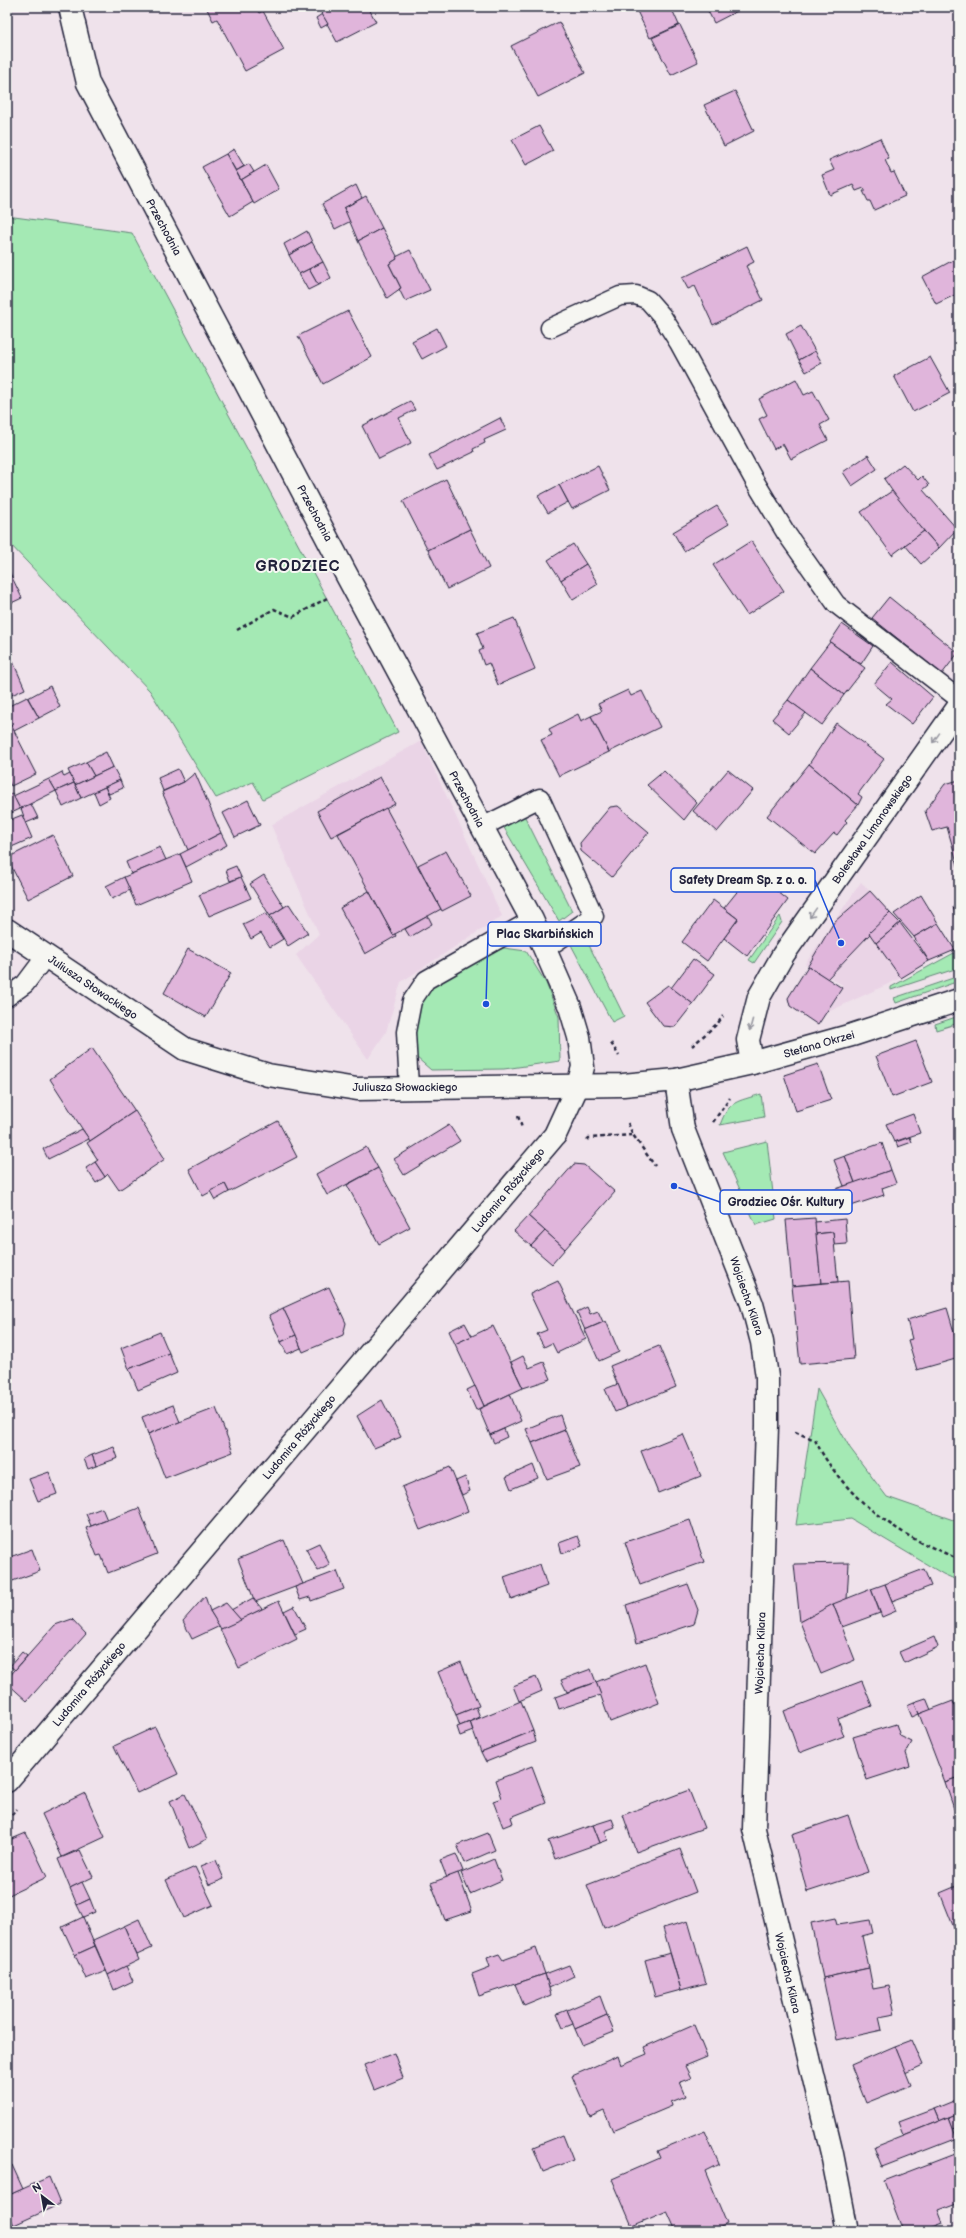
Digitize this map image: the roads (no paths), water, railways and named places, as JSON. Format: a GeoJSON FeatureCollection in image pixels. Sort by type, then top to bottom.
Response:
{"type":"FeatureCollection","features":[{"type":"Feature","properties":{"kind":"street","name":"Przechodnia"},"geometry":{"type":"LineString","coordinates":[[70,7],[88,83],[352,584],[532,920],[570,1007],[579,1037],[583,1067],[578,1085]]}},
{"type":"Feature","properties":{"kind":"street","name":"Bolesława Limanowskiego"},"geometry":{"type":"LineString","coordinates":[[752,1063],[748,1040],[759,997],[763,989],[783,955],[959,706]]}},
{"type":"Feature","properties":{"kind":"street","name":"Juliusza Słowackiego"},"geometry":{"type":"LineString","coordinates":[[7,930],[185,1050],[274,1076],[357,1089],[409,1087],[624,1085],[676,1080]]}},
{"type":"Feature","properties":{"kind":"street","name":"Stefana Okrzei"},"geometry":{"type":"LineString","coordinates":[[676,1080],[752,1063],[876,1028],[959,1000]]}},
{"type":"Feature","properties":{"kind":"street","name":"Wojciecha Kilara"},"geometry":{"type":"LineString","coordinates":[[676,1080],[683,1129],[752,1304],[762,1342],[767,1377],[767,1426],[754,1829],[832,2154],[847,2231]]}},
{"type":"Feature","properties":{"kind":"street","name":"Ludomira Różyckiego"},"geometry":{"type":"LineString","coordinates":[[7,1781],[555,1134],[578,1085]]}},
{"type":"Feature","properties":{"kind":"lane"},"geometry":{"type":"LineString","coordinates":[[550,328],[620,296],[636,294],[648,300],[662,316],[679,343],[754,480],[782,526],[836,604],[959,699]]}},
{"type":"Feature","properties":{"kind":"lane"},"geometry":{"type":"LineString","coordinates":[[482,827],[540,798],[594,916],[545,949]]}},
{"type":"Feature","properties":{"kind":"lane"},"geometry":{"type":"LineString","coordinates":[[409,1087],[406,1032],[412,1001],[426,980],[532,920]]}},
{"type":"Feature","properties":{"kind":"lane"},"geometry":{"type":"LineString","coordinates":[[7,998],[25,984],[46,956]]}},
{"type":"Feature","properties":{"kind":"place","name":"Safety Dream Sp. z o. o."},"geometry":{"type":"Point","coordinates":[841,943]}},
{"type":"Feature","properties":{"kind":"place","name":"Plac Skarbińskich"},"geometry":{"type":"Point","coordinates":[486,1004]}},
{"type":"Feature","properties":{"kind":"place","name":"Grodziec Ośr. Kultury"},"geometry":{"type":"Point","coordinates":[674,1186]}},
{"type":"Feature","properties":{"kind":"district","name":"GRODZIEC"},"geometry":{"type":"Point","coordinates":[298,566]}}]}
